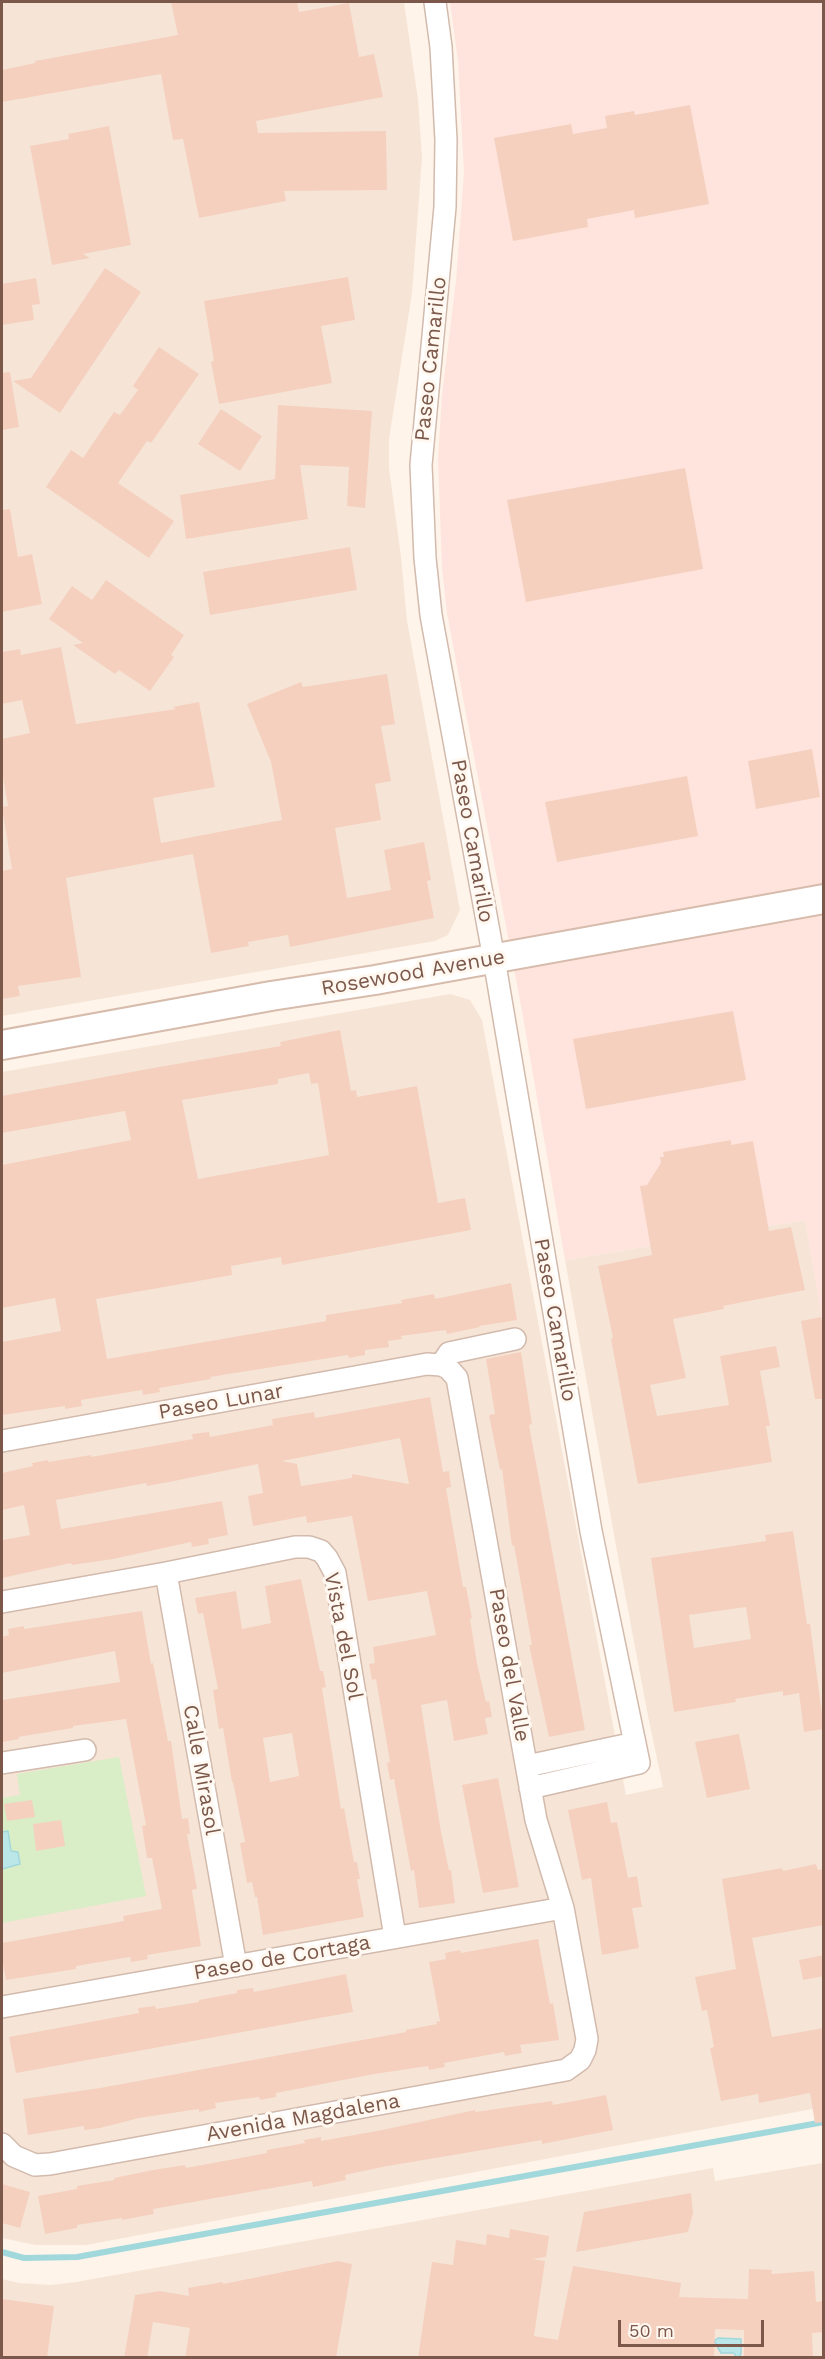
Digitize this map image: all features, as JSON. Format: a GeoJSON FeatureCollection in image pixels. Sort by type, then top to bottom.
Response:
{"type":"FeatureCollection","features":[{"type":"Feature","properties":{"kind":"main road","name":"Rosewood Avenue"},"geometry":{"type":"LineString","coordinates":[[2,1044],[824,899]]}},
{"type":"Feature","properties":{"kind":"street","name":"Paseo Camarillo"},"geometry":{"type":"LineString","coordinates":[[435,2],[441,47],[446,140],[446,207],[421,465],[430,615],[494,959],[591,1531],[637,1753]]}},
{"type":"Feature","properties":{"kind":"street"},"geometry":{"type":"LineString","coordinates":[[441,1365],[449,1353],[515,1340]]}},
{"type":"Feature","properties":{"kind":"street","name":"Paseo Lunar"},"geometry":{"type":"LineString","coordinates":[[2,1441],[427,1364],[441,1365]]}},
{"type":"Feature","properties":{"kind":"street","name":"Paseo del Valle"},"geometry":{"type":"LineString","coordinates":[[441,1365],[448,1368],[457,1378],[536,1820],[562,1908],[587,2039],[585,2050]]}},
{"type":"Feature","properties":{"kind":"street","name":"Vista del Sol"},"geometry":{"type":"LineString","coordinates":[[2,1602],[295,1547],[309,1547],[321,1551],[335,1573],[394,1937]]}},
{"type":"Feature","properties":{"kind":"street","name":"Calle Mirasol"},"geometry":{"type":"LineString","coordinates":[[166,1573],[236,1966]]}},
{"type":"Feature","properties":{"kind":"street"},"geometry":{"type":"LineString","coordinates":[[2,1763],[85,1750]]}},
{"type":"Feature","properties":{"kind":"street"},"geometry":{"type":"LineString","coordinates":[[527,1766],[637,1753]]}},
{"type":"Feature","properties":{"kind":"street"},"geometry":{"type":"LineString","coordinates":[[530,1788],[637,1753]]}},
{"type":"Feature","properties":{"kind":"street","name":"Paseo de Cortaga"},"geometry":{"type":"LineString","coordinates":[[2,2007],[562,1908]]}},
{"type":"Feature","properties":{"kind":"street","name":"Avenida Magdalena"},"geometry":{"type":"LineString","coordinates":[[8,2150],[35,2165],[50,2164],[566,2070],[580,2060],[585,2050]]}},
{"type":"Feature","properties":{"kind":"shaded area"},"geometry":{"type":"Polygon","coordinates":[[[2,2],[404,2],[418,100],[422,157],[412,293],[389,439],[389,468],[407,621],[460,910],[448,935],[435,941],[2,1016],[2,2]]]}},
{"type":"Feature","properties":{"kind":"shaded area"},"geometry":{"type":"Polygon","coordinates":[[[450,2],[823,2],[823,1326],[805,1220],[565,1260],[522,1011],[447,613],[442,568],[438,458],[442,395],[456,281],[464,172],[458,61],[450,2]]]}},
{"type":"Feature","properties":{"kind":"shaded area"},"geometry":{"type":"Polygon","coordinates":[[[450,994],[470,1000],[482,1020],[626,1795],[663,1787],[616,1546],[565,1260],[805,1220],[824,1326],[823,2107],[86,2245],[35,2245],[2,2238],[2,1072],[450,994]]]}},
{"type":"Feature","properties":{"kind":"shaded area"},"geometry":{"type":"Polygon","coordinates":[[[823,2163],[823,2357],[2,2358],[2,2279],[19,2283],[51,2285],[76,2282],[713,2168],[715,2181],[823,2163]]]}},
{"type":"Feature","properties":{"kind":"green space"},"geometry":{"type":"Polygon","coordinates":[[[119,1757],[146,1896],[2,1923],[2,1798],[20,1795],[17,1774],[119,1757]]]}},
{"type":"Feature","properties":{"kind":"water"},"geometry":{"type":"Polygon","coordinates":[[[8,1831],[11,1851],[18,1852],[20,1864],[2,1869],[2,1832],[8,1831]]]}},
{"type":"Feature","properties":{"kind":"water"},"geometry":{"type":"Polygon","coordinates":[[[718,2338],[741,2339],[739,2357],[736,2357],[734,2353],[721,2353],[714,2341],[718,2338]]]}},
{"type":"Feature","properties":{"kind":"building"},"geometry":{"type":"Polygon","coordinates":[[[171,2],[297,2],[299,12],[349,3],[359,57],[374,54],[383,97],[256,121],[258,133],[386,131],[387,190],[284,191],[286,201],[199,218],[183,139],[173,140],[161,74],[2,102],[2,70],[35,63],[35,61],[178,35],[171,2]]]}},
{"type":"Feature","properties":{"kind":"building"},"geometry":{"type":"Polygon","coordinates":[[[690,105],[709,204],[635,218],[634,210],[587,219],[588,227],[513,241],[494,138],[571,124],[573,134],[607,128],[605,116],[634,111],[635,115],[690,105]]]}},
{"type":"Feature","properties":{"kind":"building"},"geometry":{"type":"Polygon","coordinates":[[[109,126],[131,245],[83,254],[90,258],[52,265],[30,146],[69,139],[68,134],[109,126]]]}},
{"type":"Feature","properties":{"kind":"building"},"geometry":{"type":"Polygon","coordinates":[[[105,268],[141,292],[60,413],[13,381],[31,378],[105,268]]]}},
{"type":"Feature","properties":{"kind":"building"},"geometry":{"type":"Polygon","coordinates":[[[348,277],[355,320],[321,326],[332,383],[219,404],[211,362],[214,361],[204,301],[348,277]]]}},
{"type":"Feature","properties":{"kind":"building"},"geometry":{"type":"Polygon","coordinates":[[[36,278],[40,304],[32,305],[34,320],[2,325],[2,284],[36,278]]]}},
{"type":"Feature","properties":{"kind":"building"},"geometry":{"type":"Polygon","coordinates":[[[159,347],[199,374],[151,443],[147,441],[118,483],[174,521],[149,558],[46,487],[71,450],[83,458],[114,412],[120,415],[138,390],[133,386],[159,347]]]}},
{"type":"Feature","properties":{"kind":"building"},"geometry":{"type":"Polygon","coordinates":[[[10,372],[19,427],[2,430],[2,373],[10,372]]]}},
{"type":"Feature","properties":{"kind":"building"},"geometry":{"type":"Polygon","coordinates":[[[278,405],[372,411],[365,508],[347,506],[349,467],[300,465],[308,519],[186,539],[180,495],[275,479],[278,405]]]}},
{"type":"Feature","properties":{"kind":"building"},"geometry":{"type":"Polygon","coordinates":[[[221,409],[262,436],[240,471],[198,444],[221,409]]]}},
{"type":"Feature","properties":{"kind":"building"},"geometry":{"type":"Polygon","coordinates":[[[685,468],[703,569],[526,602],[507,500],[685,468]]]}},
{"type":"Feature","properties":{"kind":"building"},"geometry":{"type":"Polygon","coordinates":[[[10,509],[18,557],[32,554],[42,604],[2,612],[2,510],[10,509]]]}},
{"type":"Feature","properties":{"kind":"building"},"geometry":{"type":"Polygon","coordinates":[[[350,547],[357,590],[210,615],[203,572],[350,547]]]}},
{"type":"Feature","properties":{"kind":"building"},"geometry":{"type":"Polygon","coordinates":[[[106,580],[184,635],[171,655],[174,657],[150,691],[119,670],[115,674],[73,645],[83,643],[49,619],[72,586],[92,600],[106,580]]]}},
{"type":"Feature","properties":{"kind":"building"},"geometry":{"type":"Polygon","coordinates":[[[61,647],[76,724],[176,709],[173,707],[199,702],[215,787],[153,798],[161,843],[282,820],[271,762],[247,704],[301,682],[303,687],[387,674],[395,724],[381,726],[391,781],[375,784],[381,820],[335,828],[347,898],[391,890],[384,850],[424,842],[431,880],[427,881],[434,918],[290,947],[288,935],[248,942],[249,946],[211,953],[193,854],[66,878],[81,977],[18,986],[20,996],[2,999],[2,871],[12,869],[2,807],[8,806],[2,771],[2,739],[30,733],[22,700],[2,704],[2,652],[20,649],[21,655],[61,647]]]}},
{"type":"Feature","properties":{"kind":"building"},"geometry":{"type":"Polygon","coordinates":[[[812,749],[820,797],[756,809],[748,761],[812,749]]]}},
{"type":"Feature","properties":{"kind":"building"},"geometry":{"type":"Polygon","coordinates":[[[687,776],[698,836],[557,862],[545,802],[687,776]]]}},
{"type":"Feature","properties":{"kind":"building"},"geometry":{"type":"Polygon","coordinates":[[[733,1011],[746,1080],[586,1109],[573,1039],[733,1011]]]}},
{"type":"Feature","properties":{"kind":"building"},"geometry":{"type":"Polygon","coordinates":[[[340,1030],[351,1091],[356,1090],[357,1097],[417,1086],[438,1203],[465,1198],[471,1230],[282,1265],[281,1257],[231,1266],[232,1275],[96,1299],[107,1359],[326,1321],[326,1315],[402,1303],[401,1300],[434,1294],[435,1299],[511,1283],[517,1320],[447,1334],[446,1330],[401,1336],[402,1339],[388,1341],[389,1347],[365,1350],[365,1355],[349,1358],[348,1355],[210,1377],[211,1379],[159,1388],[160,1392],[143,1395],[142,1390],[81,1400],[82,1406],[65,1409],[65,1406],[2,1415],[2,1342],[61,1331],[55,1298],[2,1308],[2,1165],[131,1140],[125,1111],[2,1133],[2,1096],[281,1046],[280,1042],[340,1030]],[[309,1073],[278,1079],[278,1084],[182,1100],[198,1179],[329,1155],[318,1083],[311,1084],[309,1073]]]}},
{"type":"Feature","properties":{"kind":"building"},"geometry":{"type":"Polygon","coordinates":[[[731,1140],[731,1145],[753,1141],[769,1231],[791,1227],[805,1290],[723,1306],[724,1309],[673,1319],[686,1378],[650,1385],[657,1416],[729,1405],[720,1356],[776,1346],[780,1367],[760,1371],[770,1426],[766,1426],[772,1462],[638,1484],[598,1266],[652,1255],[640,1186],[647,1185],[661,1163],[660,1157],[664,1157],[663,1152],[731,1140]]]}},
{"type":"Feature","properties":{"kind":"building"},"geometry":{"type":"Polygon","coordinates":[[[821,1317],[824,1330],[824,1399],[815,1399],[801,1321],[821,1317]]]}},
{"type":"Feature","properties":{"kind":"building"},"geometry":{"type":"Polygon","coordinates":[[[521,1352],[532,1424],[529,1425],[585,1730],[549,1737],[529,1645],[532,1645],[514,1545],[512,1546],[502,1469],[500,1470],[489,1415],[495,1414],[486,1359],[521,1352]]]}},
{"type":"Feature","properties":{"kind":"building"},"geometry":{"type":"Polygon","coordinates":[[[430,1397],[443,1472],[449,1471],[451,1487],[446,1488],[463,1587],[466,1587],[477,1663],[492,1717],[485,1718],[488,1734],[454,1741],[447,1700],[421,1705],[455,1903],[419,1908],[414,1870],[411,1871],[394,1779],[390,1780],[387,1763],[390,1762],[376,1679],[372,1680],[369,1664],[375,1663],[373,1647],[436,1635],[427,1591],[368,1601],[352,1516],[307,1523],[306,1516],[253,1526],[248,1496],[263,1493],[258,1464],[147,1486],[146,1483],[56,1500],[61,1529],[222,1501],[228,1535],[208,1539],[209,1544],[192,1547],[191,1542],[113,1559],[72,1565],[71,1563],[2,1578],[2,1540],[30,1535],[24,1505],[2,1510],[2,1473],[48,1460],[48,1462],[91,1455],[91,1457],[193,1439],[192,1434],[209,1432],[210,1437],[273,1425],[272,1419],[314,1412],[315,1418],[430,1397]],[[400,1438],[282,1461],[297,1464],[301,1486],[352,1478],[352,1474],[409,1484],[400,1438]]]}},
{"type":"Feature","properties":{"kind":"building"},"geometry":{"type":"Polygon","coordinates":[[[793,1531],[807,1624],[810,1624],[824,1729],[804,1732],[799,1693],[783,1696],[783,1691],[735,1699],[736,1702],[674,1712],[651,1558],[766,1541],[765,1535],[793,1531]],[[746,1607],[689,1615],[694,1648],[751,1639],[746,1607]]]}},
{"type":"Feature","properties":{"kind":"building"},"geometry":{"type":"Polygon","coordinates":[[[301,1579],[320,1671],[323,1671],[326,1687],[322,1688],[341,1809],[344,1808],[354,1862],[357,1862],[360,1879],[357,1879],[364,1917],[263,1935],[257,1897],[255,1897],[252,1882],[247,1883],[240,1843],[245,1842],[223,1728],[219,1729],[213,1690],[218,1689],[203,1613],[198,1614],[195,1598],[236,1591],[242,1629],[271,1623],[265,1586],[301,1579]],[[292,1733],[263,1738],[270,1782],[299,1776],[292,1733]]]}},
{"type":"Feature","properties":{"kind":"building"},"geometry":{"type":"Polygon","coordinates":[[[142,1611],[168,1741],[171,1741],[182,1819],[188,1818],[190,1834],[187,1834],[197,1889],[192,1890],[201,1946],[147,1955],[148,1959],[131,1962],[130,1957],[76,1966],[76,1969],[6,1980],[2,1943],[124,1921],[123,1916],[162,1909],[152,1858],[147,1858],[142,1826],[146,1825],[126,1719],[73,1726],[73,1728],[18,1737],[19,1739],[3,1742],[2,1700],[120,1682],[115,1651],[2,1673],[2,1637],[9,1635],[8,1629],[24,1626],[24,1629],[142,1611]]]}},
{"type":"Feature","properties":{"kind":"building"},"geometry":{"type":"Polygon","coordinates":[[[739,1734],[750,1789],[707,1798],[695,1742],[739,1734]]]}},
{"type":"Feature","properties":{"kind":"building"},"geometry":{"type":"Polygon","coordinates":[[[498,1778],[519,1887],[483,1893],[462,1785],[498,1778]]]}},
{"type":"Feature","properties":{"kind":"building"},"geometry":{"type":"Polygon","coordinates":[[[32,1800],[35,1817],[7,1821],[4,1804],[32,1800]]]}},
{"type":"Feature","properties":{"kind":"building"},"geometry":{"type":"Polygon","coordinates":[[[607,1802],[611,1823],[617,1822],[628,1878],[637,1876],[642,1907],[632,1908],[639,1948],[602,1955],[591,1878],[582,1880],[568,1810],[607,1802]]]}},
{"type":"Feature","properties":{"kind":"building"},"geometry":{"type":"Polygon","coordinates":[[[61,1820],[65,1846],[36,1851],[33,1824],[61,1820]]]}},
{"type":"Feature","properties":{"kind":"building"},"geometry":{"type":"Polygon","coordinates":[[[816,1864],[818,1870],[824,1869],[824,1925],[752,1938],[772,2037],[824,2028],[824,2122],[815,2123],[810,2093],[759,2103],[758,2094],[721,2101],[710,2048],[714,2047],[707,2010],[702,2011],[695,1977],[736,1969],[722,1879],[816,1864]]]}},
{"type":"Feature","properties":{"kind":"building"},"geometry":{"type":"Polygon","coordinates":[[[538,1939],[559,2040],[520,2045],[522,2053],[505,2056],[504,2052],[444,2063],[445,2067],[429,2070],[428,2066],[374,2074],[276,2093],[276,2097],[260,2100],[259,2097],[215,2103],[216,2108],[199,2112],[199,2109],[139,2118],[100,2128],[84,2130],[84,2126],[28,2135],[23,2099],[100,2088],[406,2032],[406,2030],[437,2024],[436,2022],[440,2021],[429,1962],[446,1959],[445,1953],[460,1950],[461,1953],[538,1939]]]}},
{"type":"Feature","properties":{"kind":"building"},"geometry":{"type":"Polygon","coordinates":[[[824,1955],[824,1976],[803,1980],[799,1960],[824,1955]]]}},
{"type":"Feature","properties":{"kind":"building"},"geometry":{"type":"Polygon","coordinates":[[[346,1974],[353,2012],[16,2073],[9,2037],[139,2013],[138,2008],[155,2006],[156,2009],[199,2002],[199,2000],[237,1993],[237,1990],[253,1988],[254,1992],[346,1974]]]}},
{"type":"Feature","properties":{"kind":"building"},"geometry":{"type":"Polygon","coordinates":[[[606,2095],[613,2130],[542,2144],[542,2140],[382,2167],[345,2175],[346,2180],[313,2187],[312,2181],[153,2209],[154,2214],[77,2225],[77,2228],[45,2234],[38,2196],[77,2189],[77,2186],[153,2170],[185,2165],[186,2168],[267,2153],[267,2150],[305,2143],[304,2140],[321,2137],[321,2141],[475,2110],[475,2112],[552,2101],[553,2105],[606,2095]]]}},
{"type":"Feature","properties":{"kind":"building"},"geometry":{"type":"Polygon","coordinates":[[[2,2184],[30,2192],[20,2228],[2,2223],[2,2184]]]}},
{"type":"Feature","properties":{"kind":"building"},"geometry":{"type":"Polygon","coordinates":[[[691,2193],[693,2213],[688,2232],[576,2252],[584,2212],[691,2193]]]}},
{"type":"Feature","properties":{"kind":"building"},"geometry":{"type":"Polygon","coordinates":[[[510,2229],[549,2236],[546,2257],[532,2259],[545,2261],[534,2336],[558,2340],[573,2266],[681,2283],[679,2297],[748,2299],[749,2269],[772,2270],[771,2274],[814,2271],[816,2302],[824,2301],[824,2332],[812,2333],[813,2358],[744,2358],[744,2330],[715,2329],[714,2358],[418,2358],[432,2262],[453,2265],[456,2240],[486,2245],[487,2234],[509,2238],[510,2229]]]}},
{"type":"Feature","properties":{"kind":"building"},"geometry":{"type":"Polygon","coordinates":[[[338,2261],[352,2264],[336,2358],[185,2358],[190,2328],[153,2322],[147,2358],[124,2358],[135,2295],[160,2291],[189,2296],[188,2288],[223,2282],[223,2284],[338,2261]]]}},
{"type":"Feature","properties":{"kind":"building"},"geometry":{"type":"Polygon","coordinates":[[[2,2299],[54,2306],[47,2358],[2,2358],[2,2299]]]}},
{"type":"Feature","properties":{"kind":"waterway"},"geometry":{"type":"LineString","coordinates":[[2,2252],[24,2258],[77,2257],[824,2122]]}}]}
